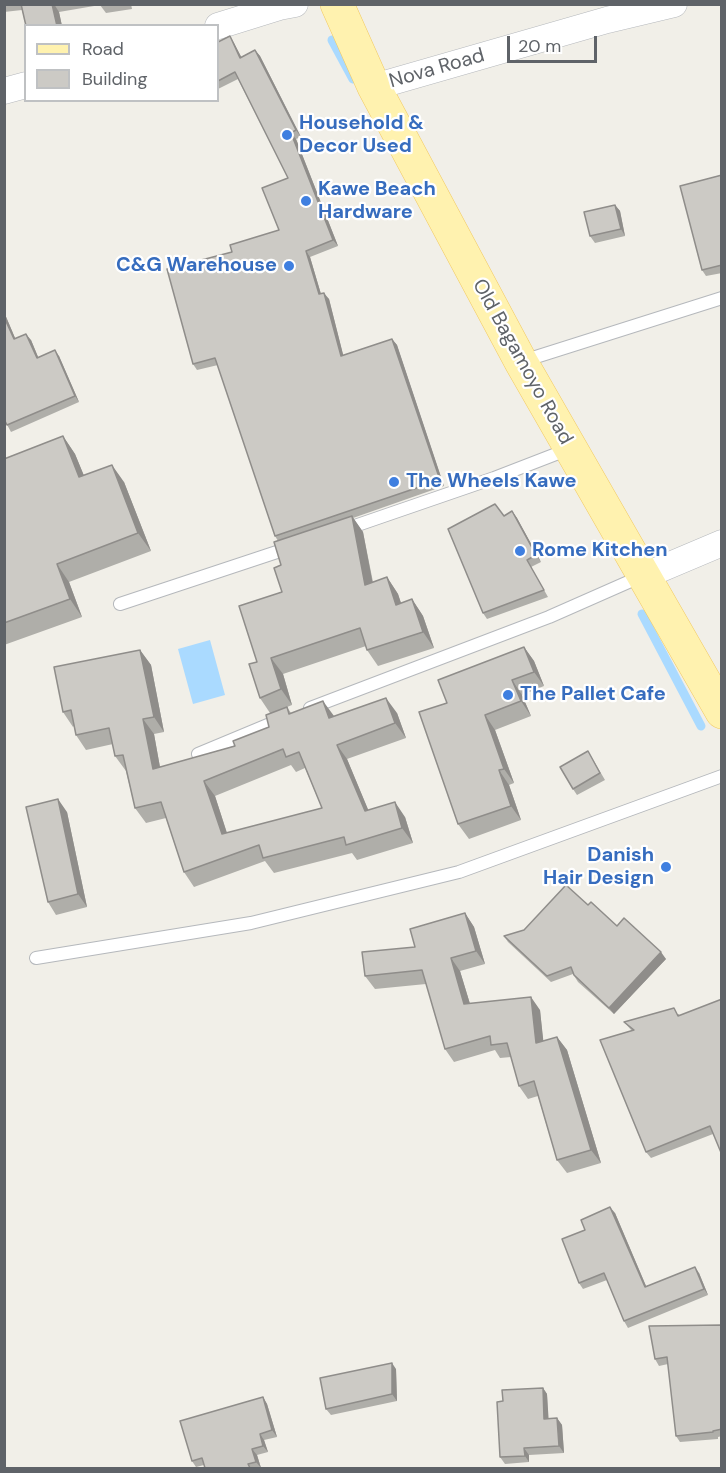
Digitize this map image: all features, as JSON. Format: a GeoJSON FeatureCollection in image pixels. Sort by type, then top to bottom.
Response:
{"type":"FeatureCollection","features":[{"type":"Feature","properties":{"kind":"main road","name":"Old Bagamoyo Road"},"geometry":{"type":"LineString","coordinates":[[337,4],[374,87],[521,362],[722,712]]}},
{"type":"Feature","properties":{"kind":"street"},"geometry":{"type":"LineString","coordinates":[[219,26],[295,4]]}},
{"type":"Feature","properties":{"kind":"street","name":"Nova Road"},"geometry":{"type":"LineString","coordinates":[[374,87],[606,12],[674,4]]}},
{"type":"Feature","properties":{"kind":"street"},"geometry":{"type":"LineString","coordinates":[[4,91],[24,86]]}},
{"type":"Feature","properties":{"kind":"street"},"geometry":{"type":"LineString","coordinates":[[644,576],[722,543]]}},
{"type":"Feature","properties":{"kind":"lane"},"geometry":{"type":"LineString","coordinates":[[521,362],[722,298]]}},
{"type":"Feature","properties":{"kind":"lane"},"geometry":{"type":"LineString","coordinates":[[329,535],[494,478],[569,448]]}},
{"type":"Feature","properties":{"kind":"lane"},"geometry":{"type":"LineString","coordinates":[[120,604],[309,542]]}},
{"type":"Feature","properties":{"kind":"lane"},"geometry":{"type":"LineString","coordinates":[[198,754],[298,712],[549,617],[644,576]]}},
{"type":"Feature","properties":{"kind":"lane"},"geometry":{"type":"LineString","coordinates":[[36,958],[251,923],[459,872],[722,776]]}},
{"type":"Feature","properties":{"kind":"water"},"geometry":{"type":"Polygon","coordinates":[[[210,640],[225,695],[193,704],[178,649],[210,640]]]}},
{"type":"Feature","properties":{"kind":"building"},"geometry":{"type":"Polygon","coordinates":[[[21,4],[52,4],[57,24],[26,24],[21,4]]]}},
{"type":"Feature","properties":{"kind":"building"},"geometry":{"type":"Polygon","coordinates":[[[230,36],[240,58],[255,50],[296,130],[291,133],[333,240],[306,251],[319,294],[324,293],[341,356],[392,339],[440,480],[275,536],[215,358],[193,364],[167,269],[232,252],[230,245],[279,230],[262,188],[288,178],[235,72],[219,80],[219,42],[230,36]]]}},
{"type":"Feature","properties":{"kind":"building"},"geometry":{"type":"Polygon","coordinates":[[[722,175],[722,265],[702,270],[680,186],[722,175]]]}},
{"type":"Feature","properties":{"kind":"building"},"geometry":{"type":"Polygon","coordinates":[[[615,205],[621,229],[590,236],[584,212],[615,205]]]}},
{"type":"Feature","properties":{"kind":"building"},"geometry":{"type":"Polygon","coordinates":[[[4,317],[14,339],[26,334],[37,358],[55,350],[75,396],[7,425],[4,419],[4,317]]]}},
{"type":"Feature","properties":{"kind":"building"},"geometry":{"type":"Polygon","coordinates":[[[63,436],[79,477],[112,465],[138,533],[57,564],[70,599],[4,623],[4,459],[63,436]]]}},
{"type":"Feature","properties":{"kind":"building"},"geometry":{"type":"Polygon","coordinates":[[[495,504],[504,516],[512,511],[536,555],[527,560],[544,590],[483,613],[448,529],[495,504]]]}},
{"type":"Feature","properties":{"kind":"building"},"geometry":{"type":"Polygon","coordinates":[[[352,516],[365,585],[387,577],[396,605],[412,599],[423,632],[367,650],[360,628],[271,658],[281,689],[260,698],[249,664],[257,662],[239,606],[282,592],[274,568],[281,565],[274,542],[352,516]]]}},
{"type":"Feature","properties":{"kind":"building"},"geometry":{"type":"Polygon","coordinates":[[[524,647],[534,672],[512,680],[521,701],[485,715],[504,769],[499,770],[511,806],[458,824],[419,712],[447,703],[438,680],[524,647]]]}},
{"type":"Feature","properties":{"kind":"building"},"geometry":{"type":"Polygon","coordinates":[[[140,650],[154,717],[143,719],[153,769],[235,746],[233,741],[269,727],[266,715],[287,707],[289,714],[323,701],[329,718],[386,698],[395,723],[337,745],[365,811],[395,802],[402,828],[346,845],[344,837],[263,858],[259,845],[184,872],[161,802],[135,808],[123,755],[115,756],[109,728],[76,735],[71,710],[63,712],[54,667],[140,650]],[[283,749],[204,781],[222,834],[322,808],[299,752],[286,757],[283,749]]]}},
{"type":"Feature","properties":{"kind":"building"},"geometry":{"type":"Polygon","coordinates":[[[588,751],[600,773],[573,789],[560,767],[588,751]]]}},
{"type":"Feature","properties":{"kind":"building"},"geometry":{"type":"Polygon","coordinates":[[[58,799],[78,894],[48,902],[26,807],[58,799]]]}},
{"type":"Feature","properties":{"kind":"building"},"geometry":{"type":"Polygon","coordinates":[[[566,885],[588,905],[591,902],[617,926],[624,918],[661,952],[609,1008],[574,975],[571,967],[547,976],[504,936],[524,930],[566,885]]]}},
{"type":"Feature","properties":{"kind":"building"},"geometry":{"type":"Polygon","coordinates":[[[465,913],[476,951],[451,958],[464,1004],[531,997],[536,1043],[557,1037],[591,1150],[557,1160],[534,1081],[519,1086],[507,1043],[491,1045],[490,1036],[445,1049],[422,970],[365,976],[362,952],[415,947],[410,929],[465,913]]]}},
{"type":"Feature","properties":{"kind":"building"},"geometry":{"type":"Polygon","coordinates":[[[722,999],[722,1155],[710,1126],[646,1152],[600,1040],[634,1030],[624,1022],[674,1008],[678,1016],[722,999]]]}},
{"type":"Feature","properties":{"kind":"building"},"geometry":{"type":"Polygon","coordinates":[[[610,1207],[645,1287],[695,1267],[704,1289],[624,1321],[604,1273],[579,1283],[562,1239],[585,1230],[581,1220],[610,1207]]]}},
{"type":"Feature","properties":{"kind":"building"},"geometry":{"type":"Polygon","coordinates":[[[722,1325],[722,1429],[676,1436],[667,1357],[655,1359],[649,1326],[722,1325]]]}},
{"type":"Feature","properties":{"kind":"building"},"geometry":{"type":"Polygon","coordinates":[[[392,1363],[392,1394],[326,1409],[320,1378],[392,1363]]]}},
{"type":"Feature","properties":{"kind":"building"},"geometry":{"type":"Polygon","coordinates":[[[543,1388],[544,1419],[557,1418],[559,1446],[524,1448],[525,1456],[500,1457],[497,1402],[503,1401],[502,1390],[543,1388]]]}},
{"type":"Feature","properties":{"kind":"building"},"geometry":{"type":"Polygon","coordinates":[[[263,1397],[272,1430],[260,1434],[263,1446],[252,1449],[256,1462],[248,1464],[250,1468],[205,1468],[202,1458],[192,1461],[180,1421],[263,1397]]]}},
{"type":"Feature","properties":{"kind":"waterway"},"geometry":{"type":"LineString","coordinates":[[332,40],[353,79]]}},
{"type":"Feature","properties":{"kind":"waterway"},"geometry":{"type":"LineString","coordinates":[[642,614],[701,726]]}},
{"type":"Feature","properties":{"kind":"place","name":"Household & Decor Used"},"geometry":{"type":"Point","coordinates":[287,135]}},
{"type":"Feature","properties":{"kind":"place","name":"Kawe Beach Hardware"},"geometry":{"type":"Point","coordinates":[306,201]}},
{"type":"Feature","properties":{"kind":"place","name":"C&G Warehouse"},"geometry":{"type":"Point","coordinates":[289,266]}},
{"type":"Feature","properties":{"kind":"place","name":"The Wheels Kawe"},"geometry":{"type":"Point","coordinates":[394,482]}},
{"type":"Feature","properties":{"kind":"place","name":"Rome Kitchen"},"geometry":{"type":"Point","coordinates":[520,551]}},
{"type":"Feature","properties":{"kind":"place","name":"The Pallet Cafe"},"geometry":{"type":"Point","coordinates":[508,695]}},
{"type":"Feature","properties":{"kind":"place","name":"Danish Hair Design"},"geometry":{"type":"Point","coordinates":[666,867]}}]}
